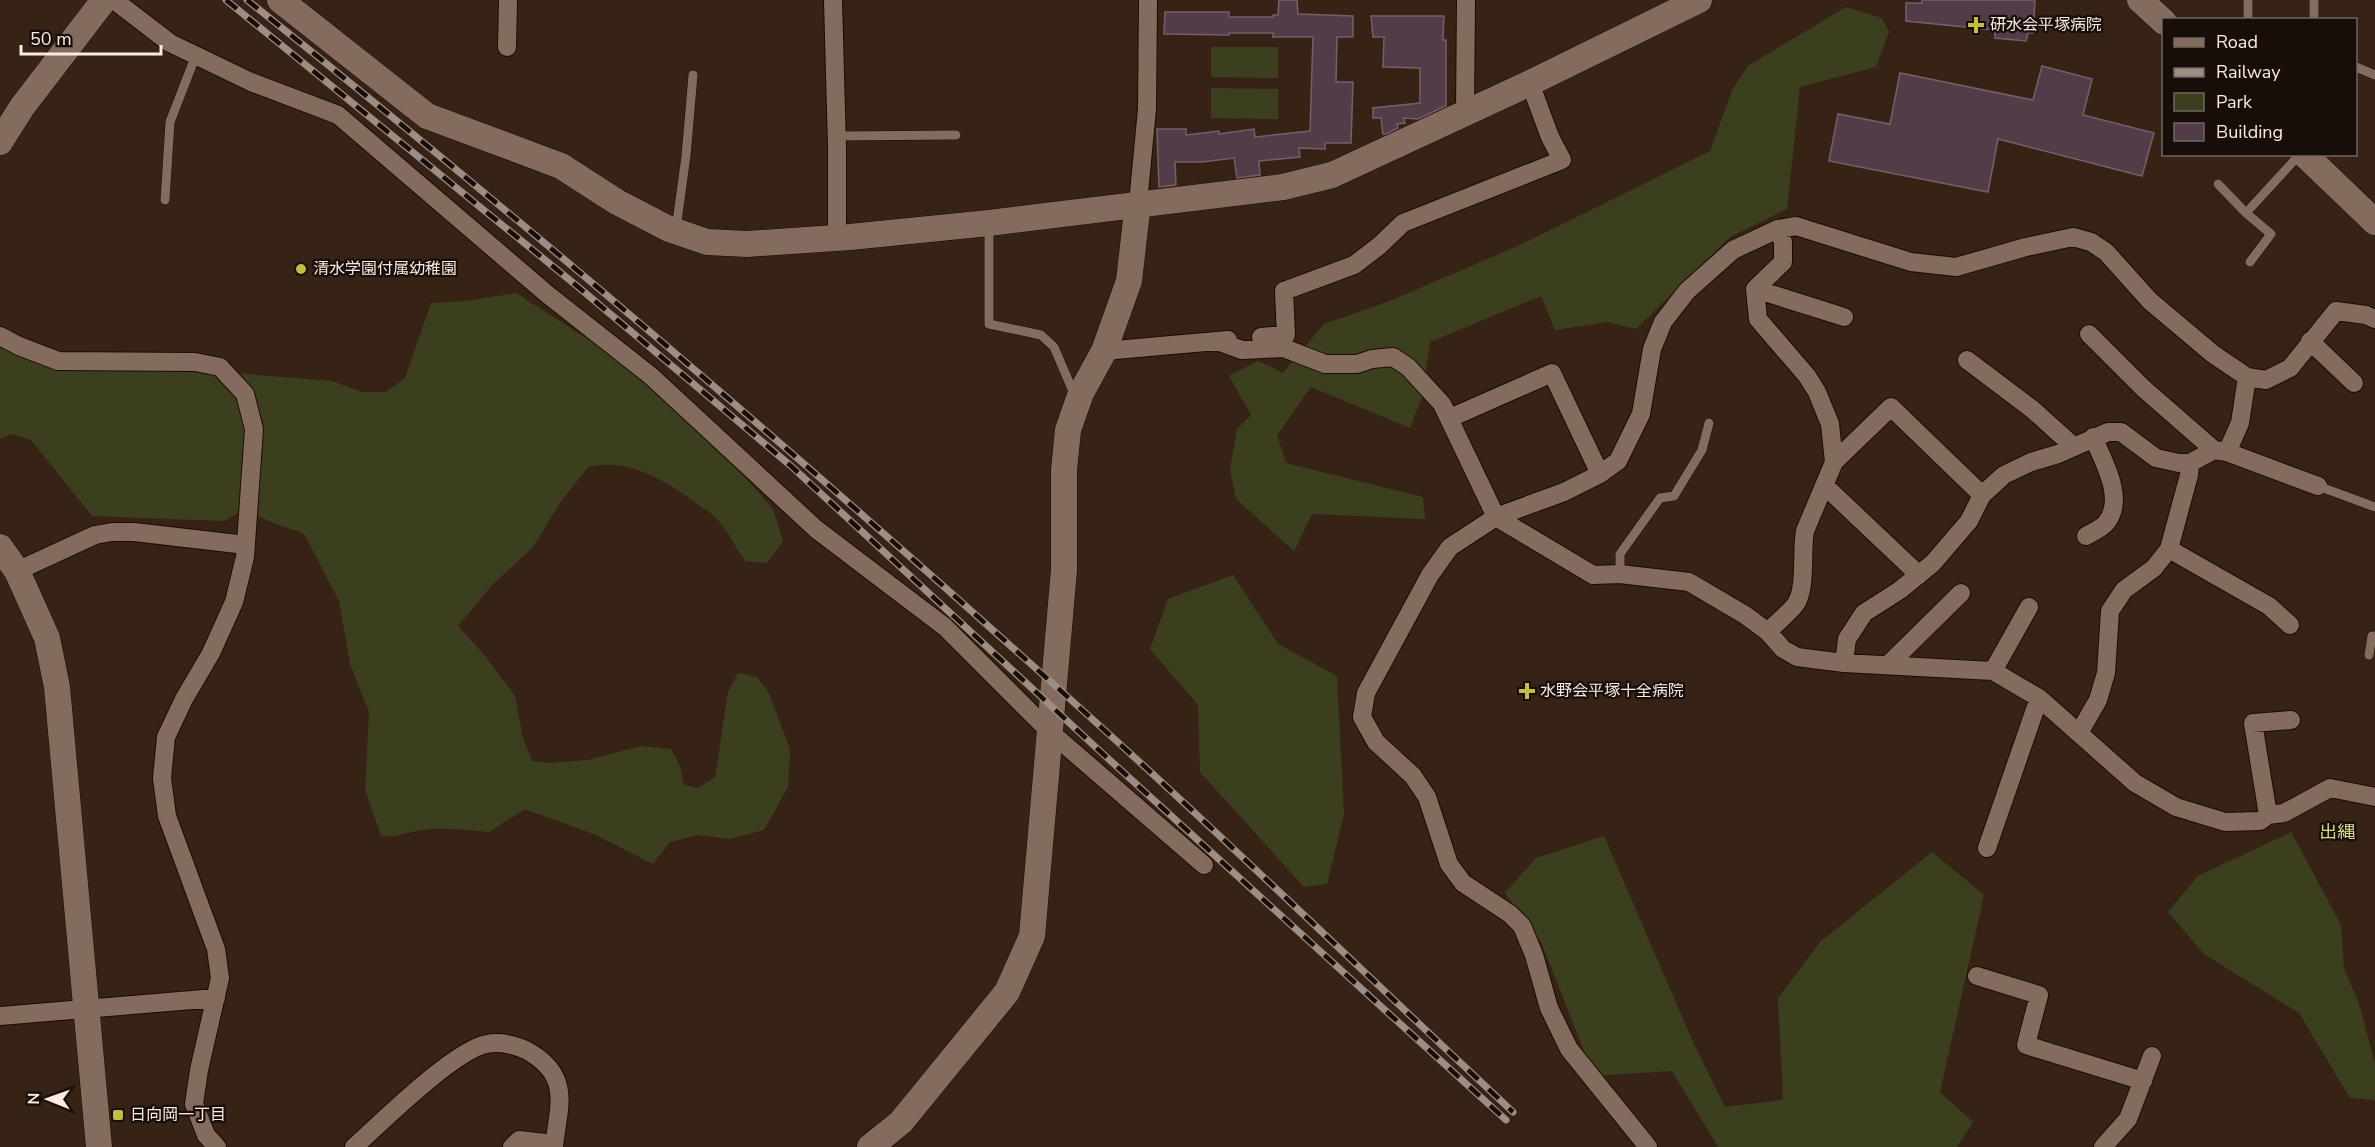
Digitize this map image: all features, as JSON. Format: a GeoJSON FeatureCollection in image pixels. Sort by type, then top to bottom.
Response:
{"type":"FeatureCollection","features":[{"type":"Feature","properties":{"kind":"street"},"geometry":{"type":"LineString","coordinates":[[0,142],[22,107],[104,0]]}},
{"type":"Feature","properties":{"kind":"street"},"geometry":{"type":"LineString","coordinates":[[114,0],[170,43],[251,82],[338,115],[547,294],[651,375],[816,529],[945,627],[1048,730],[1204,866]]}},
{"type":"Feature","properties":{"kind":"street"},"geometry":{"type":"LineString","coordinates":[[280,0],[427,116],[561,166],[617,202],[676,231],[706,242],[747,244],[837,238],[989,223],[1283,187],[1332,176],[1700,0]]}},
{"type":"Feature","properties":{"kind":"street"},"geometry":{"type":"LineString","coordinates":[[507,47],[508,0]]}},
{"type":"Feature","properties":{"kind":"street"},"geometry":{"type":"LineString","coordinates":[[833,0],[837,238]]}},
{"type":"Feature","properties":{"kind":"street"},"geometry":{"type":"LineString","coordinates":[[870,1147],[901,1122],[1007,992],[1032,936],[1048,730],[1064,570],[1064,470],[1068,430],[1081,393],[1104,351],[1129,281],[1147,109],[1148,0]]}},
{"type":"Feature","properties":{"kind":"street"},"geometry":{"type":"LineString","coordinates":[[1465,114],[1466,0]]}},
{"type":"Feature","properties":{"kind":"street"},"geometry":{"type":"LineString","coordinates":[[2140,0],[2162,21]]}},
{"type":"Feature","properties":{"kind":"street"},"geometry":{"type":"LineString","coordinates":[[1104,351],[1286,335],[1284,291],[1354,265],[1379,246],[1403,223],[1562,160],[1550,137],[1530,83]]}},
{"type":"Feature","properties":{"kind":"street"},"geometry":{"type":"LineString","coordinates":[[2304,156],[2375,222]]}},
{"type":"Feature","properties":{"kind":"street"},"geometry":{"type":"LineString","coordinates":[[1648,1147],[1569,1049],[1549,1008],[1534,955],[1522,926],[1510,914],[1463,883],[1449,864],[1426,797],[1413,776],[1376,742],[1362,717],[1366,693],[1430,575],[1450,547],[1496,517],[1564,492],[1600,474],[1618,461],[1641,414],[1652,349],[1663,322],[1687,291],[1733,250],[1778,229],[1796,226],[1911,262],[1956,267],[2026,247],[2073,237],[2091,242],[2106,252],[2150,301],[2213,354],[2247,377],[2266,380],[2290,368],[2336,311],[2366,315],[2375,319]]}},
{"type":"Feature","properties":{"kind":"street"},"geometry":{"type":"LineString","coordinates":[[1755,289],[1783,262],[1784,242],[1778,229]]}},
{"type":"Feature","properties":{"kind":"street"},"geometry":{"type":"LineString","coordinates":[[1755,289],[1845,317]]}},
{"type":"Feature","properties":{"kind":"street"},"geometry":{"type":"LineString","coordinates":[[1755,289],[1758,319],[1807,376],[1817,392],[1830,424],[1834,462]]}},
{"type":"Feature","properties":{"kind":"street"},"geometry":{"type":"LineString","coordinates":[[2089,334],[2143,388],[2221,451],[2318,486]]}},
{"type":"Feature","properties":{"kind":"street"},"geometry":{"type":"LineString","coordinates":[[0,336],[58,361],[195,363],[220,368],[245,394],[254,429],[246,545],[234,602],[211,653],[184,699],[166,737],[162,778],[167,816],[216,949],[220,978],[194,1104],[206,1135],[217,1147]]}},
{"type":"Feature","properties":{"kind":"street"},"geometry":{"type":"LineString","coordinates":[[1217,341],[1242,350],[1284,348],[1325,364],[1357,364],[1372,359],[1393,357],[1415,374],[1442,404],[1496,517],[1593,575],[1620,574],[1689,582],[1744,615],[1768,632],[1783,649],[1797,657],[1844,663],[1993,671],[2039,698],[2135,783],[2176,807],[2225,822],[2260,821],[2268,815],[2284,813],[2330,788],[2375,797]]}},
{"type":"Feature","properties":{"kind":"street"},"geometry":{"type":"LineString","coordinates":[[2310,342],[2354,383]]}},
{"type":"Feature","properties":{"kind":"street"},"geometry":{"type":"LineString","coordinates":[[1967,360],[2032,409],[2073,446]]}},
{"type":"Feature","properties":{"kind":"street"},"geometry":{"type":"LineString","coordinates":[[1450,418],[1552,372],[1600,474]]}},
{"type":"Feature","properties":{"kind":"street"},"geometry":{"type":"LineString","coordinates":[[1844,663],[1847,639],[1864,613],[1900,590],[1933,563],[1969,521],[1982,495],[2004,476],[2031,462],[2058,454],[2108,432],[2121,432],[2156,458],[2190,463],[2221,451],[2240,423],[2247,377]]}},
{"type":"Feature","properties":{"kind":"street"},"geometry":{"type":"LineString","coordinates":[[1768,632],[1796,604],[1801,590],[1805,531],[1834,462],[1891,407],[1982,495]]}},
{"type":"Feature","properties":{"kind":"street"},"geometry":{"type":"LineString","coordinates":[[2086,536],[2104,525],[2111,516],[2114,502],[2110,477],[2093,437]]}},
{"type":"Feature","properties":{"kind":"street"},"geometry":{"type":"LineString","coordinates":[[2079,733],[2098,700],[2106,673],[2110,611],[2124,590],[2154,568],[2169,549],[2189,475],[2190,463]]}},
{"type":"Feature","properties":{"kind":"street"},"geometry":{"type":"LineString","coordinates":[[1825,486],[1919,575]]}},
{"type":"Feature","properties":{"kind":"street"},"geometry":{"type":"LineString","coordinates":[[9,575],[95,535],[112,531],[246,545]]}},
{"type":"Feature","properties":{"kind":"street"},"geometry":{"type":"LineString","coordinates":[[0,547],[9,575],[47,638],[57,687],[99,1147]]}},
{"type":"Feature","properties":{"kind":"street"},"geometry":{"type":"LineString","coordinates":[[2169,549],[2269,606],[2290,625]]}},
{"type":"Feature","properties":{"kind":"street"},"geometry":{"type":"LineString","coordinates":[[1889,664],[1961,593]]}},
{"type":"Feature","properties":{"kind":"street"},"geometry":{"type":"LineString","coordinates":[[1993,671],[2029,607]]}},
{"type":"Feature","properties":{"kind":"street"},"geometry":{"type":"LineString","coordinates":[[1987,848],[2039,698]]}},
{"type":"Feature","properties":{"kind":"street"},"geometry":{"type":"LineString","coordinates":[[2268,815],[2253,723],[2291,720]]}},
{"type":"Feature","properties":{"kind":"street"},"geometry":{"type":"LineString","coordinates":[[1977,976],[2039,995],[2026,1045],[2143,1081]]}},
{"type":"Feature","properties":{"kind":"street"},"geometry":{"type":"LineString","coordinates":[[0,1016],[216,998]]}},
{"type":"Feature","properties":{"kind":"street"},"geometry":{"type":"LineString","coordinates":[[354,1147],[457,1057],[488,1044],[520,1047],[544,1061],[558,1081],[561,1099],[554,1145],[519,1140],[512,1147]]}},
{"type":"Feature","properties":{"kind":"street"},"geometry":{"type":"LineString","coordinates":[[2103,1147],[2128,1119],[2152,1056]]}},
{"type":"Feature","properties":{"kind":"lane"},"geometry":{"type":"LineString","coordinates":[[2248,0],[2248,18]]}},
{"type":"Feature","properties":{"kind":"lane"},"geometry":{"type":"LineString","coordinates":[[2314,0],[2314,18]]}},
{"type":"Feature","properties":{"kind":"lane"},"geometry":{"type":"LineString","coordinates":[[165,200],[170,122],[196,56]]}},
{"type":"Feature","properties":{"kind":"lane"},"geometry":{"type":"LineString","coordinates":[[2357,68],[2375,75]]}},
{"type":"Feature","properties":{"kind":"lane"},"geometry":{"type":"LineString","coordinates":[[676,231],[686,156],[693,75]]}},
{"type":"Feature","properties":{"kind":"lane"},"geometry":{"type":"LineString","coordinates":[[837,136],[956,135]]}},
{"type":"Feature","properties":{"kind":"lane"},"geometry":{"type":"LineString","coordinates":[[2246,213],[2300,156]]}},
{"type":"Feature","properties":{"kind":"lane"},"geometry":{"type":"LineString","coordinates":[[2217,184],[2271,234],[2250,262]]}},
{"type":"Feature","properties":{"kind":"lane"},"geometry":{"type":"LineString","coordinates":[[989,223],[989,324],[1041,335],[1053,347],[1072,389],[1081,393]]}},
{"type":"Feature","properties":{"kind":"lane"},"geometry":{"type":"LineString","coordinates":[[1620,574],[1620,554],[1660,498],[1674,496],[1702,450],[1709,423]]}},
{"type":"Feature","properties":{"kind":"lane"},"geometry":{"type":"LineString","coordinates":[[2318,486],[2375,507]]}},
{"type":"Feature","properties":{"kind":"lane"},"geometry":{"type":"LineString","coordinates":[[2369,655],[2372,636],[2375,636]]}},
{"type":"Feature","properties":{"kind":"green space"},"geometry":{"type":"Polygon","coordinates":[[[1846,7],[1882,18],[1889,32],[1876,67],[1800,87],[1787,209],[1730,237],[1636,329],[1608,322],[1555,330],[1541,296],[1430,342],[1423,394],[1410,428],[1311,387],[1277,435],[1286,463],[1423,497],[1425,519],[1312,514],[1294,551],[1236,499],[1230,469],[1237,429],[1251,415],[1229,376],[1258,361],[1283,373],[1324,324],[1390,301],[1522,244],[1710,151],[1733,88],[1749,65],[1846,7]]]}},
{"type":"Feature","properties":{"kind":"green space"},"geometry":{"type":"Polygon","coordinates":[[[1211,47],[1278,47],[1278,78],[1211,77],[1211,47]]]}},
{"type":"Feature","properties":{"kind":"green space"},"geometry":{"type":"Polygon","coordinates":[[[1211,88],[1278,89],[1278,119],[1211,118],[1211,88]]]}},
{"type":"Feature","properties":{"kind":"green space"},"geometry":{"type":"Polygon","coordinates":[[[516,293],[619,359],[729,459],[773,509],[783,541],[767,563],[745,561],[715,516],[657,478],[617,465],[588,467],[560,503],[533,547],[493,584],[458,626],[485,656],[515,696],[523,738],[532,761],[549,763],[588,760],[641,746],[671,749],[680,766],[684,785],[698,788],[715,777],[728,692],[738,673],[757,677],[768,691],[790,749],[788,787],[764,830],[730,839],[698,835],[670,842],[653,864],[596,835],[525,809],[489,832],[439,829],[381,836],[365,789],[369,712],[350,664],[339,601],[304,534],[242,511],[224,521],[92,516],[31,440],[12,434],[0,439],[0,346],[196,370],[332,381],[362,392],[386,392],[405,378],[431,303],[466,301],[516,293]]]}},
{"type":"Feature","properties":{"kind":"green space"},"geometry":{"type":"Polygon","coordinates":[[[1233,575],[1278,644],[1337,676],[1344,815],[1327,884],[1304,887],[1200,772],[1198,705],[1150,649],[1168,599],[1233,575]]]}},
{"type":"Feature","properties":{"kind":"green space"},"geometry":{"type":"Polygon","coordinates":[[[2291,832],[2341,925],[2344,968],[2359,1004],[2375,1063],[2375,1100],[2350,1098],[2299,1013],[2204,954],[2168,912],[2198,876],[2291,832]]]}},
{"type":"Feature","properties":{"kind":"green space"},"geometry":{"type":"Polygon","coordinates":[[[1604,836],[1693,1042],[1725,1107],[1783,1100],[1778,998],[1820,942],[1932,852],[1984,895],[1940,1092],[1973,1122],[1957,1147],[1718,1147],[1672,1071],[1594,1076],[1541,942],[1505,893],[1536,858],[1604,836]]]}},
{"type":"Feature","properties":{"kind":"building"},"geometry":{"type":"Polygon","coordinates":[[[1279,0],[1297,0],[1298,14],[1353,16],[1353,37],[1337,37],[1336,82],[1353,82],[1351,143],[1325,143],[1325,149],[1299,148],[1300,157],[1259,161],[1260,175],[1237,178],[1234,158],[1202,162],[1175,162],[1176,185],[1159,187],[1157,129],[1186,129],[1186,135],[1219,131],[1219,134],[1254,129],[1255,137],[1310,131],[1313,37],[1273,37],[1273,33],[1164,34],[1165,12],[1229,12],[1229,17],[1273,17],[1273,15],[1278,15],[1279,0]]]}},
{"type":"Feature","properties":{"kind":"building"},"geometry":{"type":"Polygon","coordinates":[[[1922,0],[2035,0],[2033,33],[2028,33],[2026,41],[1995,38],[1995,30],[1906,21],[1906,3],[1922,3],[1922,0]]]}},
{"type":"Feature","properties":{"kind":"building"},"geometry":{"type":"Polygon","coordinates":[[[1371,16],[1444,16],[1446,106],[1418,119],[1404,118],[1405,123],[1397,124],[1398,128],[1386,134],[1383,134],[1381,118],[1373,118],[1373,108],[1420,103],[1420,68],[1383,67],[1384,37],[1373,37],[1371,16]]]}},
{"type":"Feature","properties":{"kind":"building"},"geometry":{"type":"Polygon","coordinates":[[[2042,66],[2092,79],[2083,115],[2154,133],[2142,176],[1998,139],[1988,192],[1829,161],[1838,114],[1890,124],[1900,73],[2033,100],[2042,66]]]}},
{"type":"Feature","properties":{"kind":"railway"},"geometry":{"type":"LineString","coordinates":[[226,0],[577,286],[791,466],[1102,753],[1506,1120]]}},
{"type":"Feature","properties":{"kind":"railway"},"geometry":{"type":"LineString","coordinates":[[247,0],[358,89],[685,361],[899,547],[1162,782],[1513,1112]]}},
{"type":"Feature","properties":{"kind":"place","name":"研水会平塚病院"},"geometry":{"type":"Point","coordinates":[1976,25]}},
{"type":"Feature","properties":{"kind":"place","name":"清水学園付属幼稚園"},"geometry":{"type":"Point","coordinates":[301,269]}},
{"type":"Feature","properties":{"kind":"place","name":"水野会平塚十全病院"},"geometry":{"type":"Point","coordinates":[1527,691]}},
{"type":"Feature","properties":{"kind":"place","name":"日向岡一丁目"},"geometry":{"type":"Point","coordinates":[118,1115]}},
{"type":"Feature","properties":{"kind":"district","name":"出縄"},"geometry":{"type":"Point","coordinates":[2337,832]}}]}
